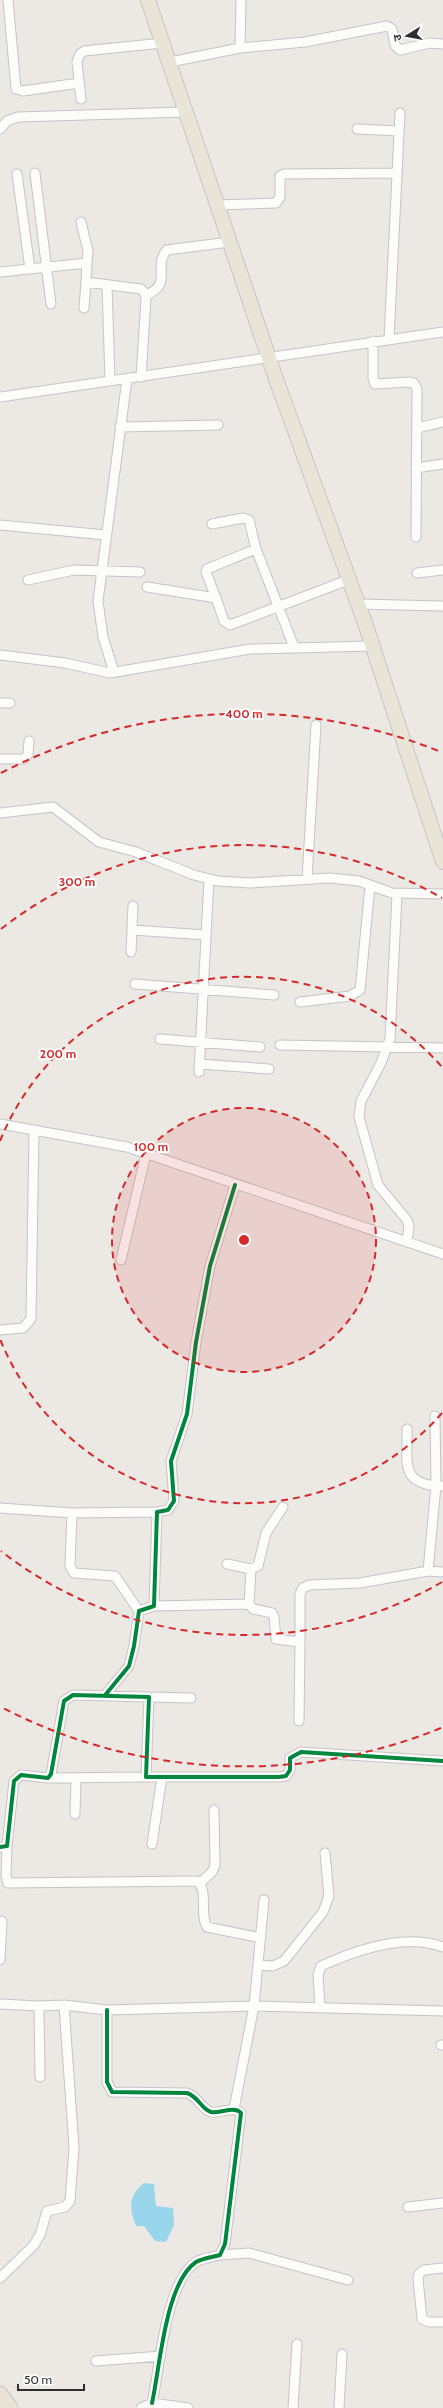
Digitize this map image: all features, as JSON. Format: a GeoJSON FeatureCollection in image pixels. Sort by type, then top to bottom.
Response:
{"type":"FeatureCollection","features":[{"type":"Feature","properties":{"kind":"highway"},"geometry":{"type":"LineString","coordinates":[[0,2394],[10,2408]]}},
{"type":"Feature","properties":{"kind":"main road"},"geometry":{"type":"LineString","coordinates":[[148,0],[170,62],[216,205],[269,358],[372,646],[443,862]]}},
{"type":"Feature","properties":{"kind":"street"},"geometry":{"type":"LineString","coordinates":[[8,0],[15,84],[19,90],[79,83]]}},
{"type":"Feature","properties":{"kind":"street"},"geometry":{"type":"LineString","coordinates":[[240,48],[241,0]]}},
{"type":"Feature","properties":{"kind":"street"},"geometry":{"type":"LineString","coordinates":[[170,62],[240,48],[305,42],[387,26],[392,29],[395,45],[400,50],[430,42],[443,44]]}},
{"type":"Feature","properties":{"kind":"street"},"geometry":{"type":"LineString","coordinates":[[0,30],[10,30]]}},
{"type":"Feature","properties":{"kind":"street"},"geometry":{"type":"LineString","coordinates":[[81,100],[77,58],[84,51],[163,42]]}},
{"type":"Feature","properties":{"kind":"street"},"geometry":{"type":"LineString","coordinates":[[0,129],[7,121],[18,117],[186,112]]}},
{"type":"Feature","properties":{"kind":"street"},"geometry":{"type":"LineString","coordinates":[[389,339],[400,113]]}},
{"type":"Feature","properties":{"kind":"street"},"geometry":{"type":"LineString","coordinates":[[357,129],[399,131]]}},
{"type":"Feature","properties":{"kind":"street"},"geometry":{"type":"LineString","coordinates":[[35,172],[51,304]]}},
{"type":"Feature","properties":{"kind":"street"},"geometry":{"type":"LineString","coordinates":[[216,205],[276,203],[280,197],[280,176],[284,174],[397,173]]}},
{"type":"Feature","properties":{"kind":"street"},"geometry":{"type":"LineString","coordinates":[[17,174],[30,269]]}},
{"type":"Feature","properties":{"kind":"street"},"geometry":{"type":"LineString","coordinates":[[81,222],[88,251],[84,308]]}},
{"type":"Feature","properties":{"kind":"street"},"geometry":{"type":"LineString","coordinates":[[146,295],[156,291],[161,284],[163,256],[167,250],[229,242]]}},
{"type":"Feature","properties":{"kind":"street"},"geometry":{"type":"LineString","coordinates":[[0,272],[87,263]]}},
{"type":"Feature","properties":{"kind":"street"},"geometry":{"type":"LineString","coordinates":[[86,282],[141,289],[146,295],[141,377]]}},
{"type":"Feature","properties":{"kind":"street"},"geometry":{"type":"LineString","coordinates":[[107,285],[110,381]]}},
{"type":"Feature","properties":{"kind":"street"},"geometry":{"type":"LineString","coordinates":[[0,397],[269,358],[373,341],[443,332]]}},
{"type":"Feature","properties":{"kind":"street"},"geometry":{"type":"LineString","coordinates":[[373,341],[373,378],[375,384],[410,382],[416,386],[416,537]]}},
{"type":"Feature","properties":{"kind":"street"},"geometry":{"type":"LineString","coordinates":[[114,672],[103,637],[98,601],[127,379]]}},
{"type":"Feature","properties":{"kind":"street"},"geometry":{"type":"LineString","coordinates":[[417,428],[443,422]]}},
{"type":"Feature","properties":{"kind":"street"},"geometry":{"type":"LineString","coordinates":[[120,428],[218,425]]}},
{"type":"Feature","properties":{"kind":"street"},"geometry":{"type":"LineString","coordinates":[[416,468],[443,464]]}},
{"type":"Feature","properties":{"kind":"street"},"geometry":{"type":"LineString","coordinates":[[212,524],[243,518],[249,520],[256,549],[277,608],[294,647]]}},
{"type":"Feature","properties":{"kind":"street"},"geometry":{"type":"LineString","coordinates":[[0,525],[106,535]]}},
{"type":"Feature","properties":{"kind":"street"},"geometry":{"type":"LineString","coordinates":[[256,549],[207,568],[208,576],[224,621],[230,625],[348,580]]}},
{"type":"Feature","properties":{"kind":"street"},"geometry":{"type":"LineString","coordinates":[[417,573],[443,570]]}},
{"type":"Feature","properties":{"kind":"street"},"geometry":{"type":"LineString","coordinates":[[28,580],[66,571],[140,572]]}},
{"type":"Feature","properties":{"kind":"street"},"geometry":{"type":"LineString","coordinates":[[147,587],[216,598]]}},
{"type":"Feature","properties":{"kind":"street"},"geometry":{"type":"LineString","coordinates":[[357,604],[443,606]]}},
{"type":"Feature","properties":{"kind":"street"},"geometry":{"type":"LineString","coordinates":[[0,655],[65,663],[114,672],[250,649],[372,646]]}},
{"type":"Feature","properties":{"kind":"street"},"geometry":{"type":"LineString","coordinates":[[0,703],[10,703]]}},
{"type":"Feature","properties":{"kind":"street"},"geometry":{"type":"LineString","coordinates":[[307,879],[316,725]]}},
{"type":"Feature","properties":{"kind":"street"},"geometry":{"type":"LineString","coordinates":[[0,759],[24,760],[28,754],[29,741]]}},
{"type":"Feature","properties":{"kind":"street"},"geometry":{"type":"LineString","coordinates":[[0,813],[53,808],[99,842],[136,852],[209,879],[250,883],[307,879],[345,879],[397,894],[443,894]]}},
{"type":"Feature","properties":{"kind":"street"},"geometry":{"type":"LineString","coordinates":[[209,879],[199,1068],[269,1069]]}},
{"type":"Feature","properties":{"kind":"street"},"geometry":{"type":"LineString","coordinates":[[300,1002],[350,996],[360,990],[370,886]]}},
{"type":"Feature","properties":{"kind":"street"},"geometry":{"type":"LineString","coordinates":[[397,894],[390,1039],[361,1101],[359,1117],[378,1185],[407,1220],[409,1226],[407,1242]]}},
{"type":"Feature","properties":{"kind":"street"},"geometry":{"type":"LineString","coordinates":[[131,952],[133,906]]}},
{"type":"Feature","properties":{"kind":"street"},"geometry":{"type":"LineString","coordinates":[[132,930],[206,935]]}},
{"type":"Feature","properties":{"kind":"street"},"geometry":{"type":"LineString","coordinates":[[135,984],[274,995]]}},
{"type":"Feature","properties":{"kind":"street"},"geometry":{"type":"LineString","coordinates":[[160,1039],[260,1047]]}},
{"type":"Feature","properties":{"kind":"street"},"geometry":{"type":"LineString","coordinates":[[280,1045],[443,1048]]}},
{"type":"Feature","properties":{"kind":"street"},"geometry":{"type":"LineString","coordinates":[[0,1124],[127,1148],[443,1254]]}},
{"type":"Feature","properties":{"kind":"street"},"geometry":{"type":"LineString","coordinates":[[0,1330],[23,1328],[31,1319],[34,1130]]}},
{"type":"Feature","properties":{"kind":"street"},"geometry":{"type":"LineString","coordinates":[[121,1260],[146,1154]]}},
{"type":"Feature","properties":{"kind":"street"},"geometry":{"type":"LineString","coordinates":[[0,1508],[72,1513],[156,1512],[168,1510],[174,1501],[171,1461],[187,1414],[196,1342],[210,1266],[235,1185]]}},
{"type":"Feature","properties":{"kind":"street"},"geometry":{"type":"LineString","coordinates":[[428,1571],[440,1486],[435,1416]]}},
{"type":"Feature","properties":{"kind":"street"},"geometry":{"type":"LineString","coordinates":[[407,1430],[409,1474],[416,1482],[440,1486]]}},
{"type":"Feature","properties":{"kind":"street"},"geometry":{"type":"LineString","coordinates":[[227,1564],[251,1569],[258,1566],[266,1533],[283,1507]]}},
{"type":"Feature","properties":{"kind":"street"},"geometry":{"type":"LineString","coordinates":[[154,1606],[156,1512]]}},
{"type":"Feature","properties":{"kind":"street"},"geometry":{"type":"LineString","coordinates":[[72,1513],[70,1566],[74,1573],[115,1576],[139,1611],[134,1646],[129,1666],[106,1694]]}},
{"type":"Feature","properties":{"kind":"street"},"geometry":{"type":"LineString","coordinates":[[251,1569],[249,1604],[253,1610],[272,1613],[274,1616],[276,1639],[300,1642]]}},
{"type":"Feature","properties":{"kind":"street"},"geometry":{"type":"LineString","coordinates":[[299,1721],[300,1594],[303,1588],[308,1585],[360,1583],[428,1571],[443,1572]]}},
{"type":"Feature","properties":{"kind":"street"},"geometry":{"type":"LineString","coordinates":[[139,1611],[154,1606],[249,1604]]}},
{"type":"Feature","properties":{"kind":"street"},"geometry":{"type":"LineString","coordinates":[[48,1778],[51,1774],[64,1701],[73,1695],[106,1694],[192,1698]]}},
{"type":"Feature","properties":{"kind":"street"},"geometry":{"type":"LineString","coordinates":[[146,1777],[149,1697]]}},
{"type":"Feature","properties":{"kind":"street"},"geometry":{"type":"LineString","coordinates":[[200,1883],[192,1880],[8,1883],[6,1876],[4,1847],[14,1781],[22,1775],[76,1779],[146,1777],[279,1778],[286,1776],[290,1770],[290,1758],[301,1752],[443,1761]]}},
{"type":"Feature","properties":{"kind":"street"},"geometry":{"type":"LineString","coordinates":[[152,1844],[162,1777]]}},
{"type":"Feature","properties":{"kind":"street"},"geometry":{"type":"LineString","coordinates":[[75,1814],[76,1779]]}},
{"type":"Feature","properties":{"kind":"street"},"geometry":{"type":"LineString","coordinates":[[200,1883],[212,1872],[215,1865],[214,1810]]}},
{"type":"Feature","properties":{"kind":"street"},"geometry":{"type":"LineString","coordinates":[[258,1965],[273,1966],[284,1961],[323,1912],[329,1896],[326,1853]]}},
{"type":"Feature","properties":{"kind":"street"},"geometry":{"type":"LineString","coordinates":[[200,1883],[203,1916],[207,1927],[260,1938]]}},
{"type":"Feature","properties":{"kind":"street"},"geometry":{"type":"LineString","coordinates":[[234,2109],[254,2006],[264,1900]]}},
{"type":"Feature","properties":{"kind":"street"},"geometry":{"type":"LineString","coordinates":[[0,1960],[2,1921]]}},
{"type":"Feature","properties":{"kind":"street"},"geometry":{"type":"LineString","coordinates":[[320,2008],[318,1976],[321,1966],[344,1955],[392,1945],[421,1942],[443,1947]]}},
{"type":"Feature","properties":{"kind":"street"},"geometry":{"type":"LineString","coordinates":[[0,2004],[39,2006],[64,2004],[107,2010],[254,2006],[443,2011]]}},
{"type":"Feature","properties":{"kind":"street"},"geometry":{"type":"LineString","coordinates":[[0,2278],[34,2245],[40,2235],[47,2211],[65,2207],[70,2201],[74,2148],[64,2004]]}},
{"type":"Feature","properties":{"kind":"street"},"geometry":{"type":"LineString","coordinates":[[39,2006],[40,2077]]}},
{"type":"Feature","properties":{"kind":"street"},"geometry":{"type":"LineString","coordinates":[[107,2010],[107,2082],[112,2092],[187,2093],[198,2098],[204,2108],[211,2112],[234,2109],[239,2110],[241,2118],[225,2244],[220,2255]]}},
{"type":"Feature","properties":{"kind":"street"},"geometry":{"type":"LineString","coordinates":[[408,2207],[443,2203]]}},
{"type":"Feature","properties":{"kind":"street"},"geometry":{"type":"LineString","coordinates":[[152,2403],[166,2323],[176,2292],[186,2272],[198,2261],[220,2255],[249,2252],[348,2280]]}},
{"type":"Feature","properties":{"kind":"street"},"geometry":{"type":"LineString","coordinates":[[443,2268],[424,2270],[419,2274],[418,2279],[422,2319],[429,2322],[443,2322]]}},
{"type":"Feature","properties":{"kind":"street"},"geometry":{"type":"LineString","coordinates":[[293,2408],[297,2344]]}},
{"type":"Feature","properties":{"kind":"street"},"geometry":{"type":"LineString","coordinates":[[339,2408],[342,2354]]}},
{"type":"Feature","properties":{"kind":"street"},"geometry":{"type":"LineString","coordinates":[[96,2361],[161,2356]]}},
{"type":"Feature","properties":{"kind":"street"},"geometry":{"type":"LineString","coordinates":[[141,2408],[152,2403],[188,2408]]}},
{"type":"Feature","properties":{"kind":"water"},"geometry":{"type":"Polygon","coordinates":[[[144,2183],[154,2184],[156,2206],[173,2208],[174,2225],[166,2242],[155,2241],[144,2226],[136,2226],[131,2203],[135,2193],[144,2183]]]}},
{"type":"Feature","properties":{"kind":"cycle path"},"geometry":{"type":"LineString","coordinates":[[106,1694],[129,1666],[134,1646],[139,1611],[154,1606],[157,1512],[168,1510],[174,1501],[171,1461],[187,1414],[196,1342],[210,1266],[235,1185]]}},
{"type":"Feature","properties":{"kind":"cycle path"},"geometry":{"type":"LineString","coordinates":[[0,1847],[7,1846],[14,1781],[21,1775],[48,1778],[51,1774],[64,1701],[73,1695],[149,1697],[146,1777],[286,1776],[290,1770],[290,1758],[301,1752],[443,1761]]}},
{"type":"Feature","properties":{"kind":"cycle path"},"geometry":{"type":"LineString","coordinates":[[107,2010],[107,2082],[112,2092],[187,2093],[194,2097],[211,2112],[235,2110],[241,2113],[225,2244],[220,2255],[196,2262],[186,2273],[177,2288],[165,2327],[152,2403]]}}]}
